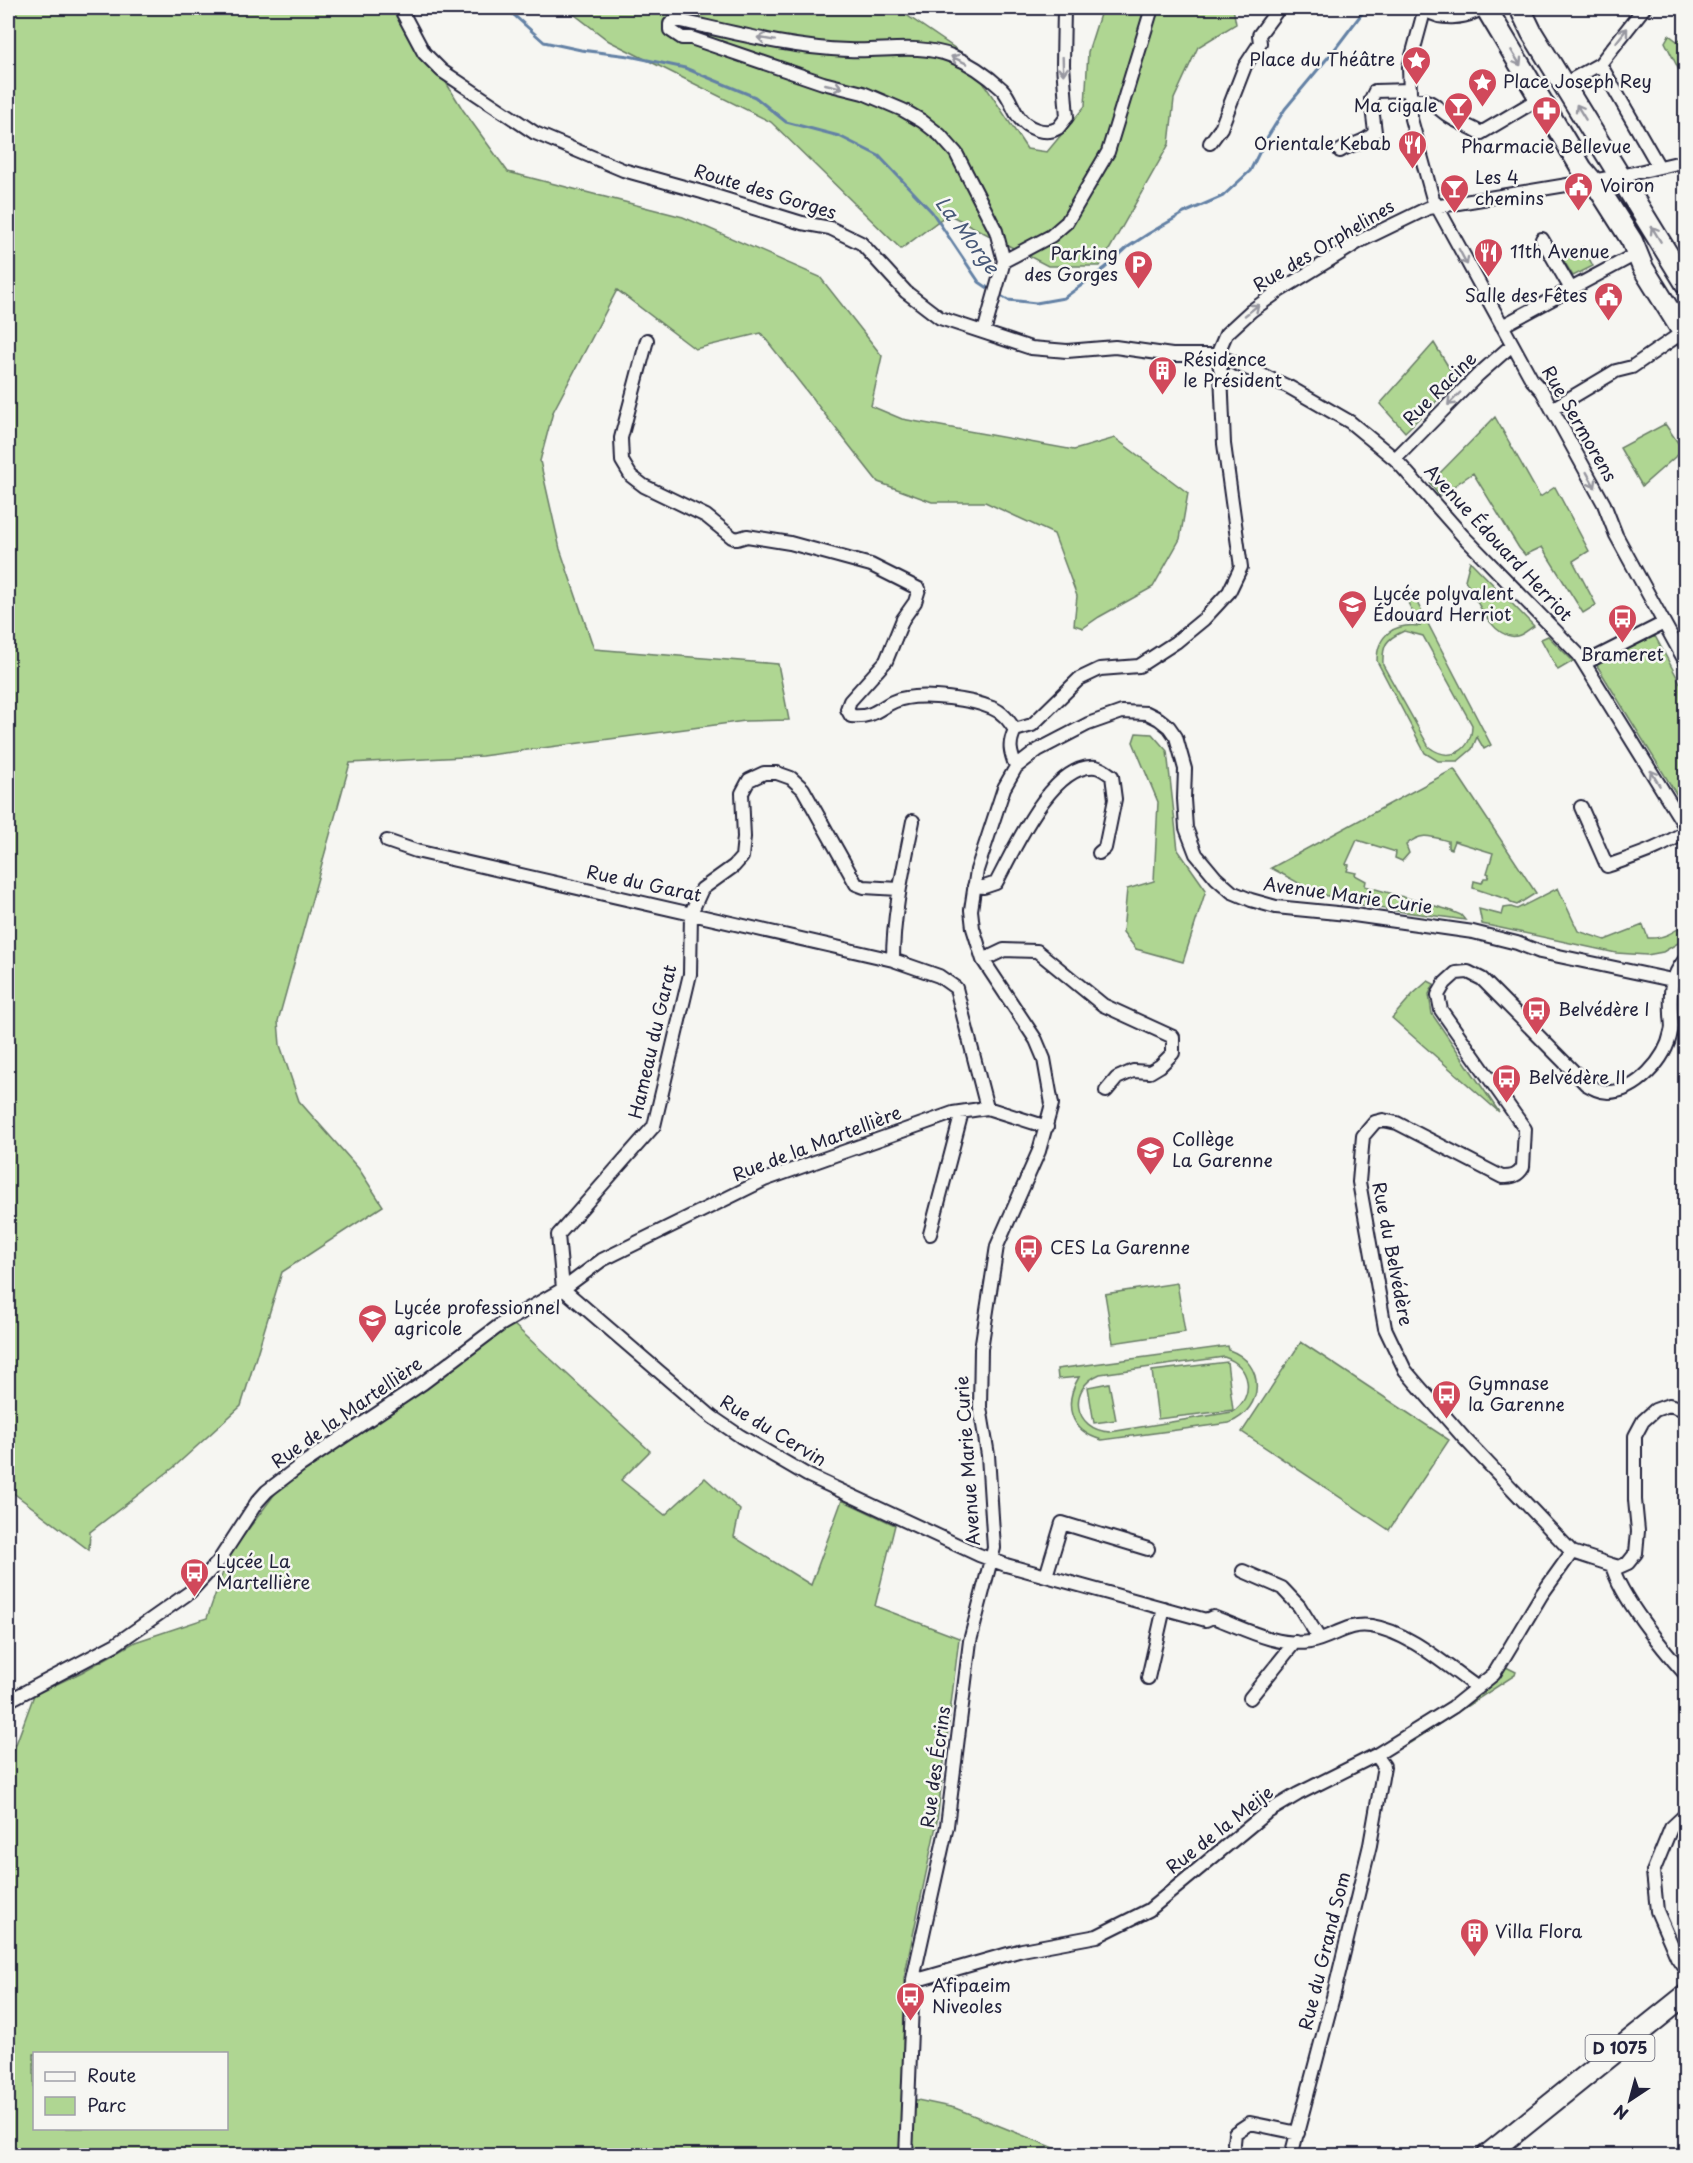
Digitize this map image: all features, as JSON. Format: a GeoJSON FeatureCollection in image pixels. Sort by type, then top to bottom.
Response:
{"type":"FeatureCollection","features":[{"type":"Feature","properties":{"kind":"main road"},"geometry":{"type":"LineString","coordinates":[[1430,8],[1443,13],[1461,13],[1474,8]]}},
{"type":"Feature","properties":{"kind":"main road"},"geometry":{"type":"LineString","coordinates":[[1486,8],[1582,169],[1632,240],[1636,254],[1684,333]]}},
{"type":"Feature","properties":{"kind":"main road"},"geometry":{"type":"LineString","coordinates":[[1511,8],[1532,33]]}},
{"type":"Feature","properties":{"kind":"main road"},"geometry":{"type":"LineString","coordinates":[[1520,8],[1532,33],[1686,284]]}},
{"type":"Feature","properties":{"kind":"main road"},"geometry":{"type":"LineString","coordinates":[[1606,200],[1608,190],[1615,187],[1632,194]]}},
{"type":"Feature","properties":{"kind":"main road","name":"D 1075"},"geometry":{"type":"LineString","coordinates":[[1486,2156],[1686,1995]]}},
{"type":"Feature","properties":{"kind":"main road","name":"D 1075"},"geometry":{"type":"LineString","coordinates":[[1502,2156],[1686,2009]]}},
{"type":"Feature","properties":{"kind":"street","name":"Route des Gorges"},"geometry":{"type":"LineString","coordinates":[[400,8],[424,53],[442,71],[535,133],[623,170],[802,224],[830,228],[861,243],[906,292],[940,318],[1031,348],[1067,351],[1115,346],[1172,355],[1217,355]]}},
{"type":"Feature","properties":{"kind":"street"},"geometry":{"type":"LineString","coordinates":[[984,332],[1002,266],[996,231],[956,153],[940,135],[903,110],[863,93],[823,84],[691,38],[682,38],[670,30],[670,24],[674,21],[681,21],[760,39],[810,47],[847,50],[911,48],[952,56],[974,67],[1001,88],[1019,118],[1029,127],[1039,131],[1050,131],[1059,127],[1067,117],[1063,65],[1064,8]]}},
{"type":"Feature","properties":{"kind":"street"},"geometry":{"type":"LineString","coordinates":[[1002,266],[1051,237],[1067,222],[1108,152],[1152,8]]}},
{"type":"Feature","properties":{"kind":"street"},"geometry":{"type":"LineString","coordinates":[[1210,143],[1221,128],[1245,66],[1260,43],[1259,35],[1279,8]]}},
{"type":"Feature","properties":{"kind":"street","name":"Rue Sermorens"},"geometry":{"type":"LineString","coordinates":[[1425,8],[1409,67],[1411,119],[1436,205],[1512,345],[1532,380],[1542,391],[1604,504],[1616,535],[1686,663]]}},
{"type":"Feature","properties":{"kind":"street"},"geometry":{"type":"LineString","coordinates":[[1564,84],[1600,64],[1644,8]]}},
{"type":"Feature","properties":{"kind":"street"},"geometry":{"type":"LineString","coordinates":[[1600,64],[1659,167]]}},
{"type":"Feature","properties":{"kind":"street"},"geometry":{"type":"LineString","coordinates":[[1340,151],[1350,145],[1369,140],[1375,132],[1371,99],[1375,91],[1410,95],[1433,102],[1449,117],[1483,132],[1540,98]]}},
{"type":"Feature","properties":{"kind":"street","name":"Rue des Orphelines"},"geometry":{"type":"LineString","coordinates":[[1217,355],[1226,334],[1251,310],[1362,240],[1436,205],[1621,176],[1686,161]]}},
{"type":"Feature","properties":{"kind":"street"},"geometry":{"type":"LineString","coordinates":[[1542,239],[1571,289]]}},
{"type":"Feature","properties":{"kind":"street"},"geometry":{"type":"LineString","coordinates":[[1502,326],[1636,254]]}},
{"type":"Feature","properties":{"kind":"street"},"geometry":{"type":"LineString","coordinates":[[1552,409],[1617,371],[1632,367],[1684,333]]}},
{"type":"Feature","properties":{"kind":"street"},"geometry":{"type":"LineString","coordinates":[[647,340],[621,438],[622,461],[631,476],[644,486],[706,516],[737,539],[747,536],[790,543],[871,565],[919,589],[915,602],[903,619],[886,661],[850,701],[848,709],[851,716],[869,716],[905,698],[949,698],[992,708],[1004,714],[1015,730]]}},
{"type":"Feature","properties":{"kind":"street","name":"Rue Racine"},"geometry":{"type":"LineString","coordinates":[[1395,459],[1478,375],[1512,345]]}},
{"type":"Feature","properties":{"kind":"street"},"geometry":{"type":"LineString","coordinates":[[1016,767],[1010,754],[1010,740],[1015,730],[1032,725],[1079,679],[1100,669],[1139,666],[1204,620],[1229,592],[1241,567],[1224,444],[1221,372],[1217,355]]}},
{"type":"Feature","properties":{"kind":"street","name":"Avenue Édouard Herriot"},"geometry":{"type":"LineString","coordinates":[[1217,355],[1249,368],[1321,404],[1350,422],[1395,459],[1463,536],[1585,663],[1686,829]]}},
{"type":"Feature","properties":{"kind":"street"},"geometry":{"type":"LineString","coordinates":[[1585,663],[1664,623]]}},
{"type":"Feature","properties":{"kind":"street","name":"Avenue Marie Curie"},"geometry":{"type":"LineString","coordinates":[[992,1560],[994,1548],[988,1455],[980,1407],[980,1360],[997,1246],[1039,1151],[1052,1104],[1044,1059],[1036,1040],[983,960],[972,928],[971,910],[974,886],[1004,788],[1016,767],[1038,750],[1088,724],[1122,712],[1147,714],[1159,719],[1176,737],[1185,769],[1185,828],[1196,854],[1216,878],[1232,892],[1276,908],[1473,932],[1517,943],[1540,952],[1672,980]]}},
{"type":"Feature","properties":{"kind":"street"},"geometry":{"type":"LineString","coordinates":[[974,886],[984,887],[996,883],[1028,825],[1057,783],[1078,770],[1097,767],[1113,776],[1115,799],[1105,848],[1099,853]]}},
{"type":"Feature","properties":{"kind":"street"},"geometry":{"type":"LineString","coordinates":[[691,913],[702,890],[734,866],[742,857],[744,837],[742,793],[749,780],[764,772],[777,773],[791,778],[803,789],[856,884],[864,887],[899,889]]}},
{"type":"Feature","properties":{"kind":"street"},"geometry":{"type":"LineString","coordinates":[[1581,807],[1608,866],[1673,840],[1686,829]]}},
{"type":"Feature","properties":{"kind":"street"},"geometry":{"type":"LineString","coordinates":[[893,960],[893,938],[899,889],[913,821]]}},
{"type":"Feature","properties":{"kind":"street","name":"Rue du Garat"},"geometry":{"type":"LineString","coordinates":[[387,841],[416,851],[893,960],[939,976],[956,988],[987,1108]]}},
{"type":"Feature","properties":{"kind":"street","name":"Hameau du Garat"},"geometry":{"type":"LineString","coordinates":[[563,1289],[558,1235],[654,1126],[690,974],[691,913]]}},
{"type":"Feature","properties":{"kind":"street"},"geometry":{"type":"LineString","coordinates":[[983,960],[1004,950],[1036,951],[1103,1005],[1173,1036],[1173,1053],[1160,1066],[1150,1072],[1132,1071],[1125,1074],[1117,1078],[1107,1090]]}},
{"type":"Feature","properties":{"kind":"street"},"geometry":{"type":"LineString","coordinates":[[1672,980],[1686,958]]}},
{"type":"Feature","properties":{"kind":"street","name":"Rue du Belvédère"},"geometry":{"type":"LineString","coordinates":[[1572,1552],[1447,1420],[1405,1370],[1385,1328],[1359,1182],[1363,1136],[1375,1122],[1383,1120],[1397,1123],[1502,1177],[1513,1177],[1523,1167],[1525,1129],[1442,1010],[1438,996],[1445,983],[1456,973],[1468,972],[1482,979],[1586,1084],[1596,1090],[1609,1092],[1632,1085],[1652,1068],[1665,1048],[1672,1031],[1670,994],[1672,980]]}},
{"type":"Feature","properties":{"kind":"street","name":"Rue de la Martellière"},"geometry":{"type":"LineString","coordinates":[[8,1701],[116,1644],[190,1592],[218,1562],[257,1502],[267,1491],[301,1465],[423,1383],[500,1324],[563,1289],[602,1260],[764,1180],[942,1117],[987,1108],[1047,1127]]}},
{"type":"Feature","properties":{"kind":"street"},"geometry":{"type":"LineString","coordinates":[[930,1234],[962,1112]]}},
{"type":"Feature","properties":{"kind":"street","name":"Rue du Cervin"},"geometry":{"type":"LineString","coordinates":[[563,1289],[712,1417],[740,1436],[807,1475],[992,1560],[1206,1620],[1213,1617],[1272,1639],[1311,1642],[1345,1628],[1368,1625],[1394,1632],[1478,1688]]}},
{"type":"Feature","properties":{"kind":"street"},"geometry":{"type":"LineString","coordinates":[[1572,1552],[1619,1567],[1628,1563],[1636,1553],[1638,1531],[1635,1500],[1635,1436],[1643,1420],[1655,1410],[1669,1405],[1686,1410]]}},
{"type":"Feature","properties":{"kind":"street"},"geometry":{"type":"LineString","coordinates":[[1046,1576],[1062,1523],[1148,1549]]}},
{"type":"Feature","properties":{"kind":"street","name":"Rue de la Meije"},"geometry":{"type":"LineString","coordinates":[[913,1979],[924,1978],[1023,1950],[1097,1936],[1149,1910],[1266,1813],[1298,1794],[1376,1755],[1453,1707],[1478,1688],[1494,1674],[1542,1594],[1572,1552]]}},
{"type":"Feature","properties":{"kind":"street","name":"Rue des Écrins"},"geometry":{"type":"LineString","coordinates":[[906,2156],[913,1979],[947,1826],[970,1641],[992,1560]]}},
{"type":"Feature","properties":{"kind":"street"},"geometry":{"type":"LineString","coordinates":[[1612,1565],[1614,1574],[1642,1620],[1686,1675]]}},
{"type":"Feature","properties":{"kind":"street"},"geometry":{"type":"LineString","coordinates":[[1243,1571],[1282,1588],[1299,1606],[1319,1638]]}},
{"type":"Feature","properties":{"kind":"street"},"geometry":{"type":"LineString","coordinates":[[1148,1678],[1164,1608]]}},
{"type":"Feature","properties":{"kind":"street"},"geometry":{"type":"LineString","coordinates":[[1250,1698],[1295,1642]]}},
{"type":"Feature","properties":{"kind":"street","name":"Rue du Grand Som"},"geometry":{"type":"LineString","coordinates":[[1291,2156],[1370,1845],[1384,1766],[1376,1755]]}},
{"type":"Feature","properties":{"kind":"street"},"geometry":{"type":"LineString","coordinates":[[1686,1814],[1671,1828],[1653,1872],[1658,1911],[1677,1957],[1686,1970]]}},
{"type":"Feature","properties":{"kind":"street"},"geometry":{"type":"LineString","coordinates":[[1234,2143],[1235,2133],[1250,2123],[1298,2133]]}},
{"type":"Feature","properties":{"kind":"green space"},"geometry":{"type":"Polygon","coordinates":[[[8,8],[400,8],[463,110],[508,172],[683,217],[820,277],[882,356],[871,406],[902,419],[1074,450],[1115,438],[1188,493],[1180,539],[1153,587],[1083,628],[1074,625],[1077,596],[1054,534],[985,502],[932,502],[878,482],[761,333],[695,349],[617,290],[553,412],[540,461],[560,549],[594,649],[778,664],[789,720],[745,721],[482,756],[350,763],[278,1021],[280,1045],[299,1101],[359,1169],[383,1206],[282,1272],[241,1406],[173,1468],[90,1532],[89,1550],[8,1489],[8,8]]]}},
{"type":"Feature","properties":{"kind":"green space"},"geometry":{"type":"Polygon","coordinates":[[[566,8],[896,8],[965,55],[1027,149],[1047,152],[1085,106],[1088,52],[1102,8],[1233,8],[1236,24],[1198,47],[1174,99],[1169,144],[1100,266],[1048,266],[948,214],[901,249],[771,122],[609,41],[566,8]]]}},
{"type":"Feature","properties":{"kind":"green space"},"geometry":{"type":"Polygon","coordinates":[[[1669,35],[1677,41],[1685,37],[1685,76],[1682,76],[1665,42],[1669,35]]]}},
{"type":"Feature","properties":{"kind":"green space"},"geometry":{"type":"Polygon","coordinates":[[[1583,247],[1593,266],[1573,276],[1562,258],[1583,247]]]}},
{"type":"Feature","properties":{"kind":"green space"},"geometry":{"type":"Polygon","coordinates":[[[1434,343],[1457,381],[1405,432],[1380,404],[1434,343]]]}},
{"type":"Feature","properties":{"kind":"green space"},"geometry":{"type":"Polygon","coordinates":[[[1495,417],[1540,497],[1555,487],[1589,551],[1573,561],[1596,605],[1583,613],[1542,547],[1525,555],[1519,548],[1473,473],[1439,496],[1430,483],[1495,417]]]}},
{"type":"Feature","properties":{"kind":"green space"},"geometry":{"type":"Polygon","coordinates":[[[1665,424],[1683,450],[1642,486],[1620,448],[1665,424]]]}},
{"type":"Feature","properties":{"kind":"green space"},"geometry":{"type":"Polygon","coordinates":[[[1470,561],[1534,626],[1517,636],[1508,636],[1493,625],[1465,580],[1470,561]]]}},
{"type":"Feature","properties":{"kind":"green space"},"geometry":{"type":"Polygon","coordinates":[[[1411,591],[1491,745],[1484,749],[1477,737],[1472,749],[1458,761],[1438,761],[1425,753],[1377,661],[1380,644],[1389,632],[1403,626],[1420,626],[1405,597],[1411,591]],[[1404,631],[1393,637],[1384,648],[1383,665],[1429,747],[1437,752],[1452,754],[1464,748],[1471,734],[1472,725],[1423,636],[1404,631]]]}},
{"type":"Feature","properties":{"kind":"green space"},"geometry":{"type":"Polygon","coordinates":[[[1548,636],[1573,661],[1558,670],[1541,639],[1548,636]]]}},
{"type":"Feature","properties":{"kind":"green space"},"geometry":{"type":"Polygon","coordinates":[[[1655,636],[1685,692],[1686,803],[1683,805],[1596,664],[1655,636]]]}},
{"type":"Feature","properties":{"kind":"green space"},"geometry":{"type":"Polygon","coordinates":[[[1136,733],[1152,734],[1167,751],[1178,850],[1206,890],[1183,962],[1136,949],[1123,932],[1127,889],[1154,881],[1158,802],[1133,742],[1136,733]]]}},
{"type":"Feature","properties":{"kind":"green space"},"geometry":{"type":"Polygon","coordinates":[[[1454,769],[1536,893],[1517,905],[1473,888],[1474,881],[1482,883],[1484,878],[1488,878],[1487,873],[1493,853],[1454,841],[1451,849],[1448,848],[1448,841],[1431,837],[1416,838],[1406,845],[1409,853],[1402,861],[1395,858],[1396,852],[1357,840],[1346,864],[1349,865],[1347,871],[1356,873],[1355,875],[1366,881],[1365,886],[1449,910],[1461,915],[1465,920],[1377,908],[1342,900],[1311,890],[1271,868],[1454,769]]]}},
{"type":"Feature","properties":{"kind":"green space"},"geometry":{"type":"Polygon","coordinates":[[[1558,888],[1578,931],[1605,940],[1643,925],[1648,938],[1653,938],[1668,934],[1685,924],[1685,939],[1663,952],[1647,955],[1616,953],[1482,924],[1479,909],[1502,915],[1504,908],[1517,909],[1558,888]]]}},
{"type":"Feature","properties":{"kind":"green space"},"geometry":{"type":"Polygon","coordinates":[[[1428,981],[1434,984],[1429,994],[1432,1014],[1499,1112],[1392,1018],[1428,981]]]}},
{"type":"Feature","properties":{"kind":"green space"},"geometry":{"type":"Polygon","coordinates":[[[1177,1283],[1185,1332],[1113,1343],[1105,1294],[1177,1283]]]}},
{"type":"Feature","properties":{"kind":"green space"},"geometry":{"type":"Polygon","coordinates":[[[512,1323],[650,1451],[621,1480],[665,1515],[705,1478],[740,1510],[734,1537],[811,1585],[842,1500],[895,1525],[875,1606],[959,1638],[937,1821],[904,1978],[903,2097],[955,2108],[1072,2155],[8,2155],[8,1766],[34,1695],[82,1672],[135,1642],[207,1618],[229,1555],[277,1491],[512,1323]]]}},
{"type":"Feature","properties":{"kind":"green space"},"geometry":{"type":"Polygon","coordinates":[[[1301,1342],[1449,1440],[1389,1530],[1242,1432],[1301,1342]]]}},
{"type":"Feature","properties":{"kind":"green space"},"geometry":{"type":"Polygon","coordinates":[[[1228,1346],[1229,1350],[1241,1356],[1250,1365],[1255,1375],[1255,1397],[1241,1416],[1229,1423],[1102,1440],[1082,1430],[1072,1415],[1071,1397],[1079,1377],[1058,1379],[1057,1369],[1228,1346]],[[1224,1357],[1100,1374],[1089,1380],[1082,1389],[1079,1408],[1088,1424],[1098,1430],[1110,1432],[1232,1412],[1240,1406],[1247,1390],[1245,1374],[1233,1361],[1224,1357]]]}},
{"type":"Feature","properties":{"kind":"green space"},"geometry":{"type":"Polygon","coordinates":[[[1227,1362],[1233,1410],[1158,1419],[1152,1371],[1227,1362]]]}},
{"type":"Feature","properties":{"kind":"green space"},"geometry":{"type":"Polygon","coordinates":[[[1109,1383],[1116,1420],[1094,1423],[1088,1387],[1109,1383]]]}},
{"type":"Feature","properties":{"kind":"green space"},"geometry":{"type":"Polygon","coordinates":[[[1506,1667],[1516,1672],[1515,1675],[1410,1743],[1401,1746],[1479,1694],[1506,1667]]]}},
{"type":"Feature","properties":{"kind":"waterway","name":"La Morge"},"geometry":{"type":"LineString","coordinates":[[506,8],[544,42],[685,68],[755,97],[786,122],[839,136],[879,156],[932,212],[979,282],[991,290]]}},
{"type":"Feature","properties":{"kind":"waterway","name":"La Morge"},"geometry":{"type":"LineString","coordinates":[[999,295],[1008,300],[1036,303],[1064,298],[1148,234],[1184,213],[1223,196],[1250,171],[1285,109],[1366,8]]}},
{"type":"Feature","properties":{"kind":"place","name":"Place du Théâtre"},"geometry":{"type":"Point","coordinates":[1416,86]}},
{"type":"Feature","properties":{"kind":"place","name":"Place Joseph Rey"},"geometry":{"type":"Point","coordinates":[1482,108]}},
{"type":"Feature","properties":{"kind":"place","name":"Ma cigale"},"geometry":{"type":"Point","coordinates":[1459,132]}},
{"type":"Feature","properties":{"kind":"place","name":"Pharmacie Bellevue"},"geometry":{"type":"Point","coordinates":[1546,136]}},
{"type":"Feature","properties":{"kind":"place","name":"Orientale Kebab"},"geometry":{"type":"Point","coordinates":[1412,170]}},
{"type":"Feature","properties":{"kind":"place","name":"Voiron"},"geometry":{"type":"Point","coordinates":[1579,212]}},
{"type":"Feature","properties":{"kind":"place","name":"Les 4 chemins"},"geometry":{"type":"Point","coordinates":[1454,214]}},
{"type":"Feature","properties":{"kind":"place","name":"11th Avenue"},"geometry":{"type":"Point","coordinates":[1489,278]}},
{"type":"Feature","properties":{"kind":"place","name":"Parking des Gorges"},"geometry":{"type":"Point","coordinates":[1139,290]}},
{"type":"Feature","properties":{"kind":"place","name":"Salle des Fêtes"},"geometry":{"type":"Point","coordinates":[1608,322]}},
{"type":"Feature","properties":{"kind":"place","name":"Résidence le Président"},"geometry":{"type":"Point","coordinates":[1162,396]}},
{"type":"Feature","properties":{"kind":"place","name":"Lycée polyvalent Édouard Herriot"},"geometry":{"type":"Point","coordinates":[1352,630]}},
{"type":"Feature","properties":{"kind":"place","name":"Brameret"},"geometry":{"type":"Point","coordinates":[1622,644]}},
{"type":"Feature","properties":{"kind":"place","name":"Belvédère I"},"geometry":{"type":"Point","coordinates":[1537,1036]}},
{"type":"Feature","properties":{"kind":"place","name":"Belvédère II"},"geometry":{"type":"Point","coordinates":[1507,1104]}},
{"type":"Feature","properties":{"kind":"place","name":"Collège La Garenne"},"geometry":{"type":"Point","coordinates":[1151,1176]}},
{"type":"Feature","properties":{"kind":"place","name":"CES La Garenne"},"geometry":{"type":"Point","coordinates":[1029,1274]}},
{"type":"Feature","properties":{"kind":"place","name":"Lycée professionnel agricole"},"geometry":{"type":"Point","coordinates":[373,1344]}},
{"type":"Feature","properties":{"kind":"place","name":"Gymnase la Garenne"},"geometry":{"type":"Point","coordinates":[1447,1420]}},
{"type":"Feature","properties":{"kind":"place","name":"Lycée La Martellière"},"geometry":{"type":"Point","coordinates":[195,1598]}},
{"type":"Feature","properties":{"kind":"place","name":"Villa Flora"},"geometry":{"type":"Point","coordinates":[1474,1958]}},
{"type":"Feature","properties":{"kind":"place","name":"Afipaeim Niveoles"},"geometry":{"type":"Point","coordinates":[911,2022]}}]}
